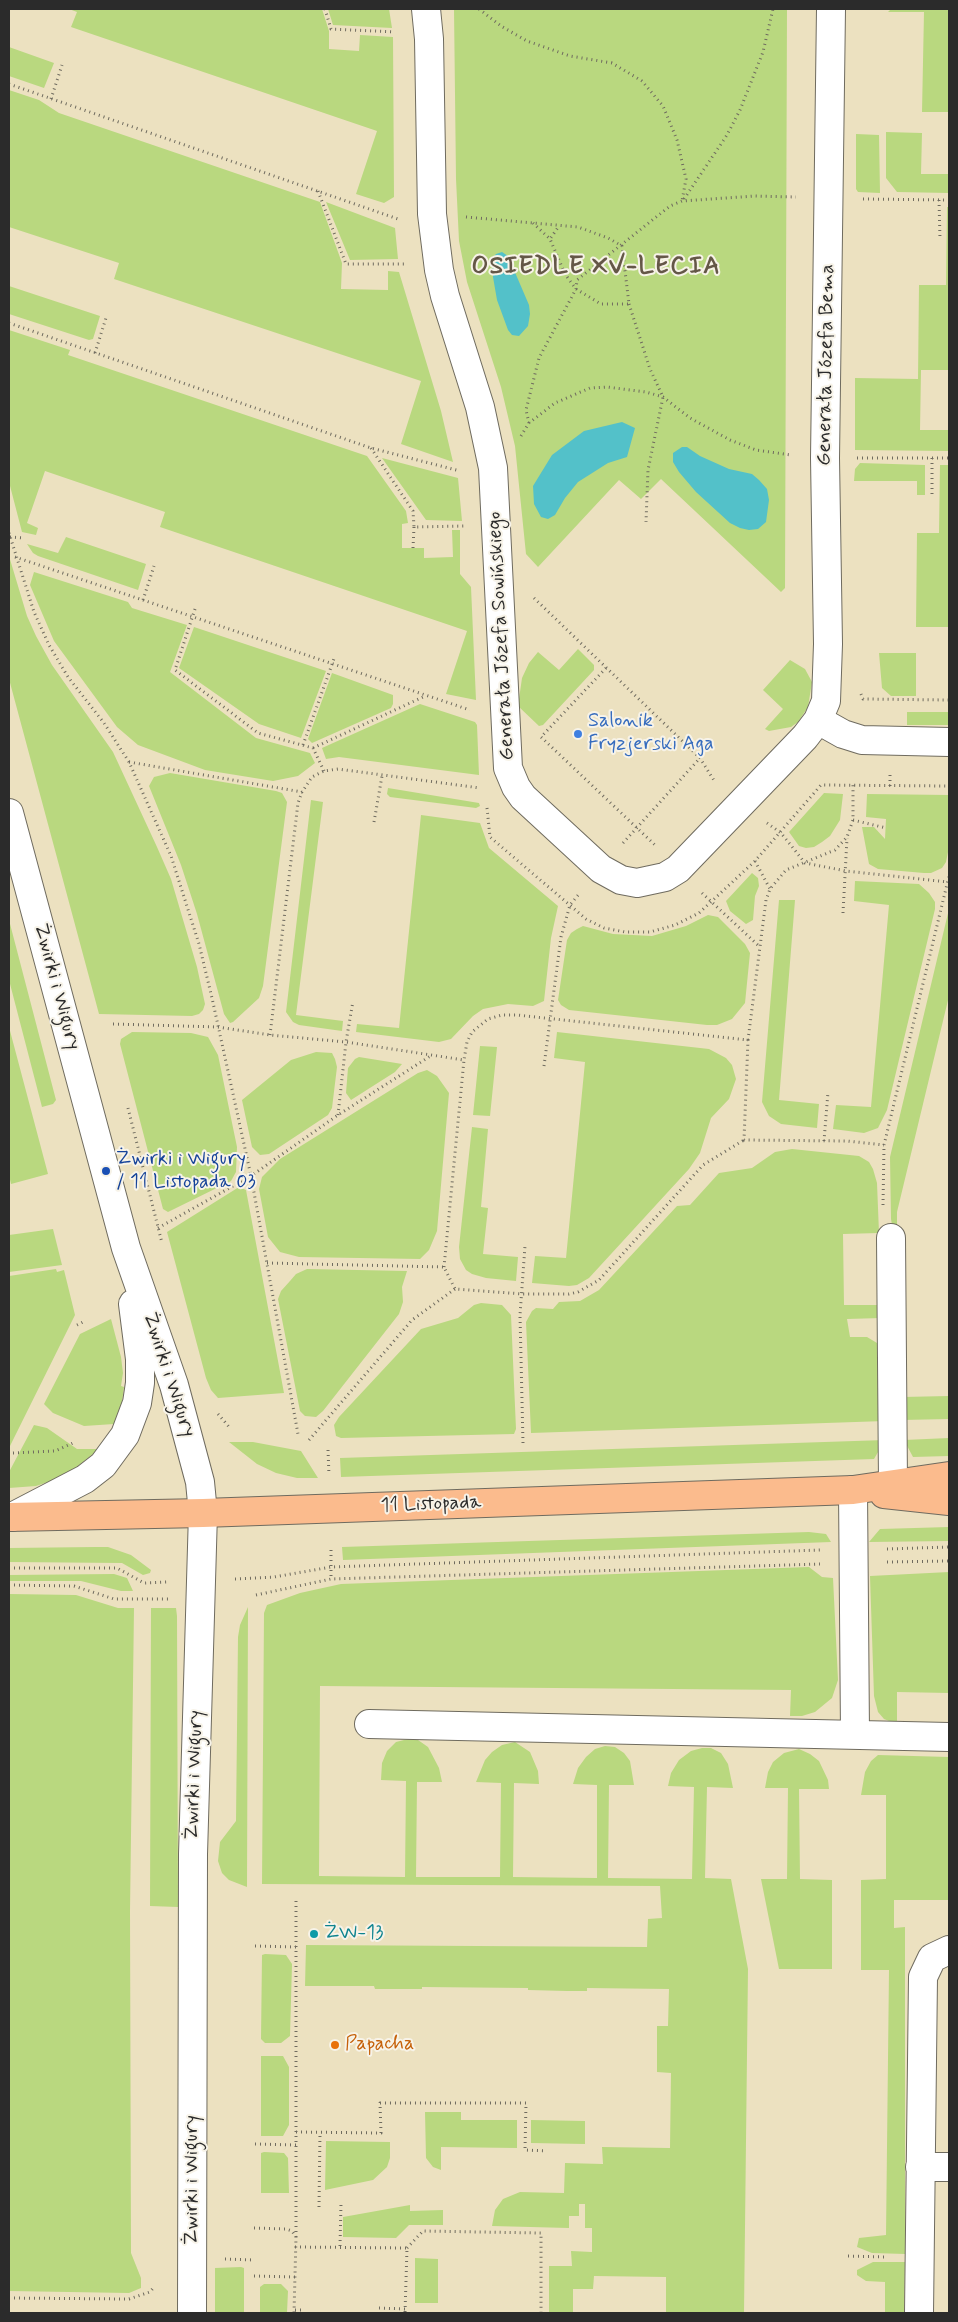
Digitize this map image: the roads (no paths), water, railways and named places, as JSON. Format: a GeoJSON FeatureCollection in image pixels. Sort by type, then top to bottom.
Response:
{"type":"FeatureCollection","features":[{"type":"Feature","properties":{"kind":"main road","name":"11 Listopada"},"geometry":{"type":"LineString","coordinates":[[10,1517],[203,1513],[853,1490],[949,1476]]}},
{"type":"Feature","properties":{"kind":"main road","name":"11 Listopada"},"geometry":{"type":"LineString","coordinates":[[853,1490],[949,1501]]}},
{"type":"Feature","properties":{"kind":"street","name":"Generała Józefa Sowińskiego"},"geometry":{"type":"LineString","coordinates":[[426,9],[429,39],[432,214],[439,270],[445,296],[480,407],[493,468],[508,768],[516,787],[523,797],[601,868],[621,880],[637,883],[657,880],[678,869],[818,720]]}},
{"type":"Feature","properties":{"kind":"street","name":"Generała Józefa Bema"},"geometry":{"type":"LineString","coordinates":[[818,720],[826,701],[828,644],[825,458],[831,9]]}},
{"type":"Feature","properties":{"kind":"street"},"geometry":{"type":"LineString","coordinates":[[818,720],[843,734],[862,740],[949,742]]}},
{"type":"Feature","properties":{"kind":"street","name":"Żwirki i Wigury"},"geometry":{"type":"LineString","coordinates":[[9,813],[126,1248],[174,1385],[199,1475],[203,1513],[193,1854],[192,2313]]}},
{"type":"Feature","properties":{"kind":"street"},"geometry":{"type":"LineString","coordinates":[[891,1238],[892,1483]]}},
{"type":"Feature","properties":{"kind":"street","name":"Żwirki i Wigury"},"geometry":{"type":"LineString","coordinates":[[10,1517],[85,1479],[103,1465],[125,1435],[137,1403],[140,1359],[126,1248]]}},
{"type":"Feature","properties":{"kind":"street"},"geometry":{"type":"LineString","coordinates":[[853,1490],[852,1556],[855,1734]]}},
{"type":"Feature","properties":{"kind":"street"},"geometry":{"type":"LineString","coordinates":[[369,1724],[949,1737]]}},
{"type":"Feature","properties":{"kind":"street"},"geometry":{"type":"LineString","coordinates":[[919,2313],[923,1977],[932,1958],[949,1950]]}},
{"type":"Feature","properties":{"kind":"street"},"geometry":{"type":"LineString","coordinates":[[920,2167],[949,2167]]}},
{"type":"Feature","properties":{"kind":"water"},"geometry":{"type":"Polygon","coordinates":[[[502,252],[508,256],[529,305],[528,326],[519,336],[512,335],[508,330],[497,300],[492,259],[496,254],[502,252]]]}},
{"type":"Feature","properties":{"kind":"water"},"geometry":{"type":"Polygon","coordinates":[[[622,422],[635,428],[627,457],[608,463],[578,482],[565,498],[555,515],[548,519],[541,517],[534,504],[533,486],[552,455],[584,431],[622,422]]]}},
{"type":"Feature","properties":{"kind":"water"},"geometry":{"type":"Polygon","coordinates":[[[682,447],[687,447],[700,456],[729,469],[752,474],[759,480],[767,489],[769,500],[766,522],[758,529],[749,530],[730,523],[696,492],[679,472],[673,462],[673,453],[682,447]]]}},
{"type":"Feature","properties":{"kind":"place","name":"Salonik Fryzjerski Aga"},"geometry":{"type":"Point","coordinates":[578,734]}},
{"type":"Feature","properties":{"kind":"place","name":"Żwirki i Wigury / 11 Listopada 03"},"geometry":{"type":"Point","coordinates":[106,1171]}},
{"type":"Feature","properties":{"kind":"place","name":"ŻW-13"},"geometry":{"type":"Point","coordinates":[314,1934]}},
{"type":"Feature","properties":{"kind":"place","name":"Papacha"},"geometry":{"type":"Point","coordinates":[335,2045]}},
{"type":"Feature","properties":{"kind":"district","name":"OSIEDLE XV-LECIA"},"geometry":{"type":"Point","coordinates":[596,268]}}]}
